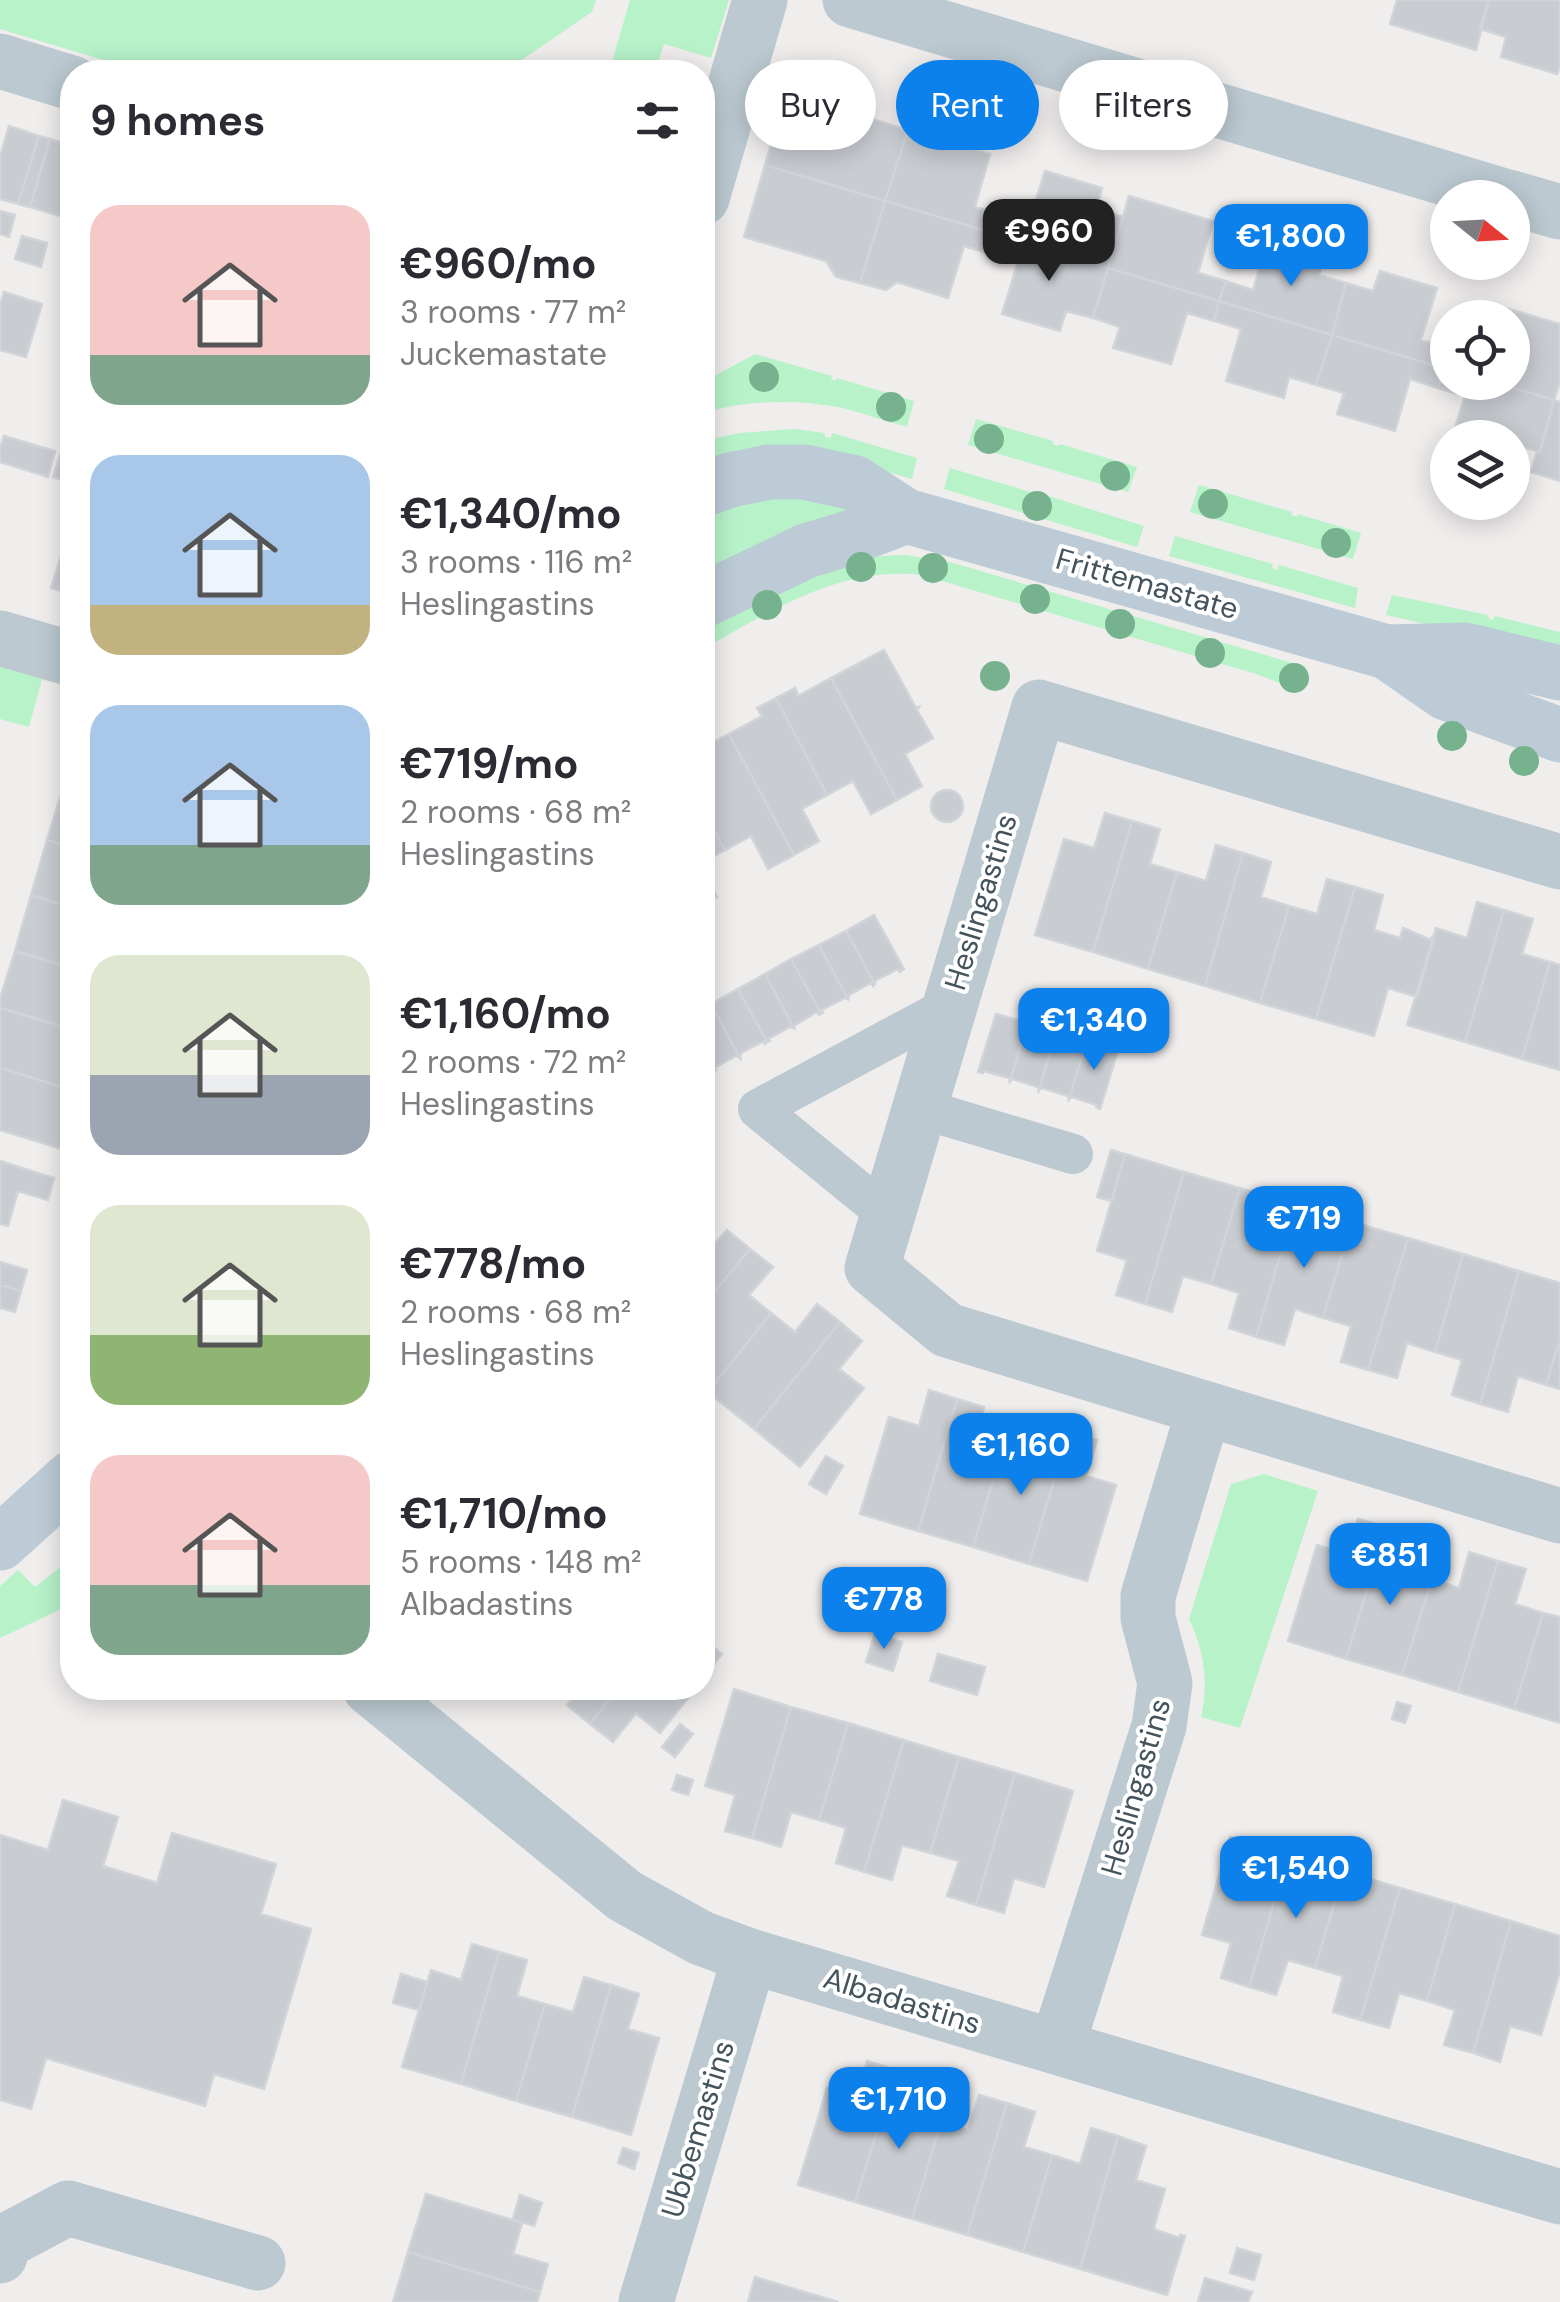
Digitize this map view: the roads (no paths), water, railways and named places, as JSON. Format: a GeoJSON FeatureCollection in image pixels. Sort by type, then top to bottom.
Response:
{"type":"FeatureCollection","features":[{"type":"Feature","properties":{"kind":"street"},"geometry":{"type":"LineString","coordinates":[[715,154],[760,0]]}},
{"type":"Feature","properties":{"kind":"street"},"geometry":{"type":"LineString","coordinates":[[850,0],[1452,180]]}},
{"type":"Feature","properties":{"kind":"street"},"geometry":{"type":"LineString","coordinates":[[0,61],[60,79]]}},
{"type":"Feature","properties":{"kind":"street"},"geometry":{"type":"LineString","coordinates":[[1530,203],[1560,212]]}},
{"type":"Feature","properties":{"kind":"street","name":"Frittemastate"},"geometry":{"type":"LineString","coordinates":[[715,485],[769,472],[804,472],[855,483],[906,516],[1388,652],[1465,650],[1560,672]]}},
{"type":"Feature","properties":{"kind":"street"},"geometry":{"type":"LineString","coordinates":[[715,595],[806,550],[906,516]]}},
{"type":"Feature","properties":{"kind":"street"},"geometry":{"type":"LineString","coordinates":[[0,638],[60,656]]}},
{"type":"Feature","properties":{"kind":"street","name":"Frittemastate"},"geometry":{"type":"LineString","coordinates":[[1388,652],[1446,693],[1560,735]]}},
{"type":"Feature","properties":{"kind":"street","name":"Heslingastins"},"geometry":{"type":"LineString","coordinates":[[1560,862],[1038,706],[872,1268],[947,1330],[1560,1516]]}},
{"type":"Feature","properties":{"kind":"street","name":"Heslingastins"},"geometry":{"type":"LineString","coordinates":[[1057,2047],[1159,1726],[1165,1683],[1148,1618],[1148,1596],[1204,1409]]}},
{"type":"Feature","properties":{"kind":"street"},"geometry":{"type":"LineString","coordinates":[[0,1543],[60,1489]]}},
{"type":"Feature","properties":{"kind":"street","name":"Albadastins"},"geometry":{"type":"LineString","coordinates":[[385,1700],[625,1896],[700,1938],[1560,2197]]}},
{"type":"Feature","properties":{"kind":"street","name":"Ubbemastins"},"geometry":{"type":"LineString","coordinates":[[646,2302],[750,1956]]}},
{"type":"Feature","properties":{"kind":"street"},"geometry":{"type":"LineString","coordinates":[[0,2256],[4,2242],[68,2208],[258,2263]]}},
{"type":"Feature","properties":{"kind":"lane"},"geometry":{"type":"LineString","coordinates":[[888,1214],[758,1109],[950,1006]]}},
{"type":"Feature","properties":{"kind":"lane"},"geometry":{"type":"LineString","coordinates":[[919,1108],[1072,1154]]}}]}
